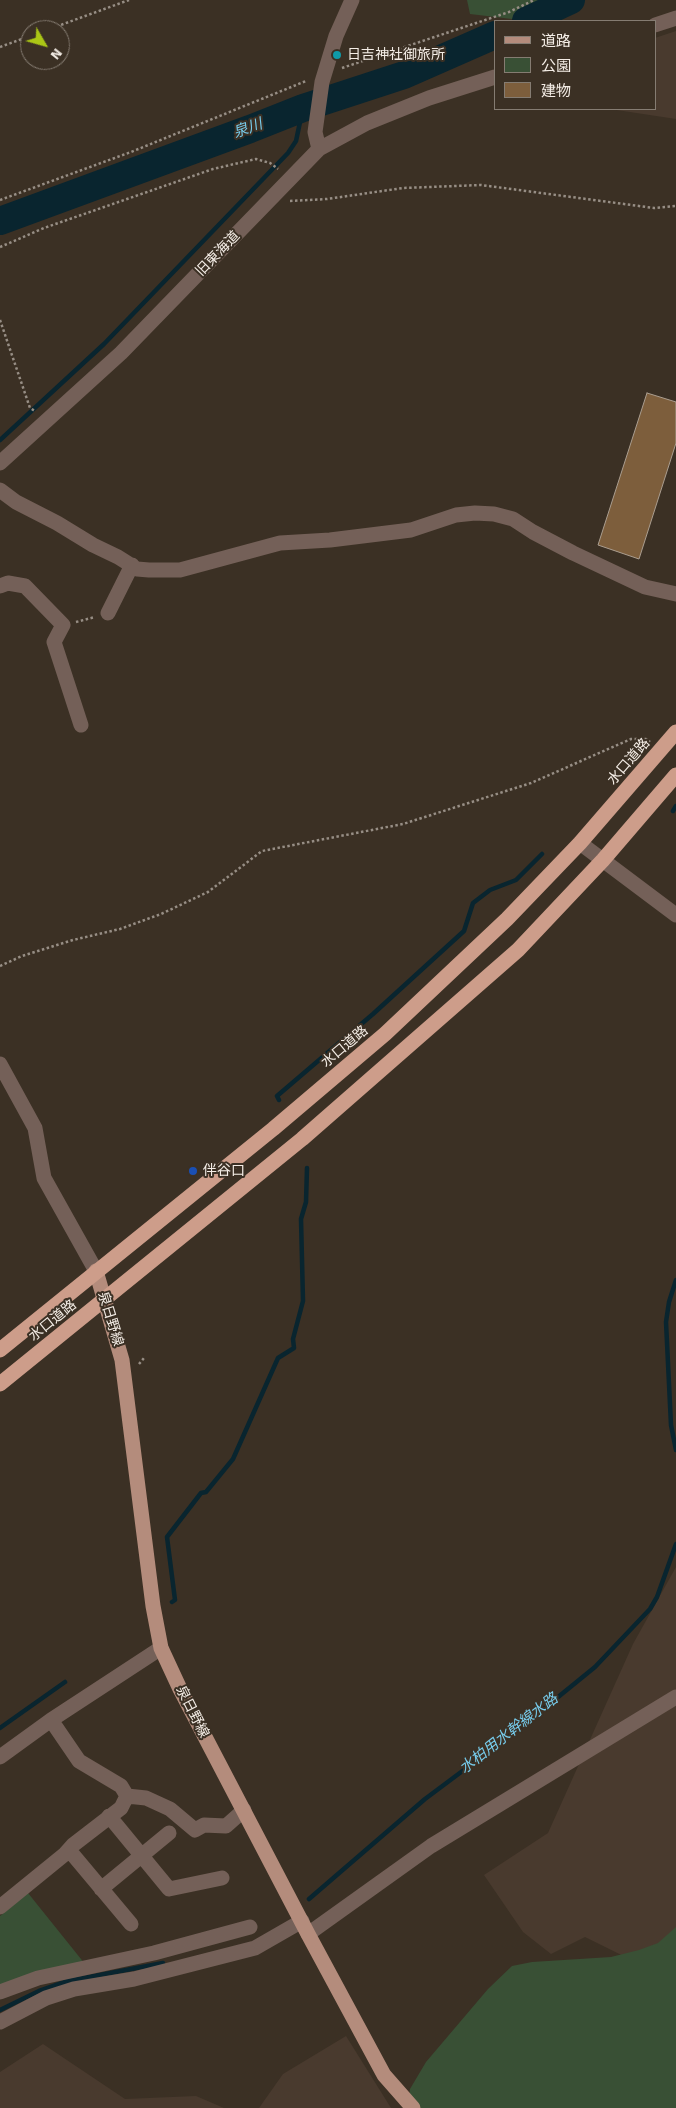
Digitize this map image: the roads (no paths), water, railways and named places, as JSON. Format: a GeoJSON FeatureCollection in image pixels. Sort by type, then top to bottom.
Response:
{"type":"FeatureCollection","features":[{"type":"Feature","properties":{"kind":"highway","name":"水口道路"},"geometry":{"type":"LineString","coordinates":[[0,1350],[273,1129],[385,1034],[507,920],[580,842],[676,732]]}},
{"type":"Feature","properties":{"kind":"highway","name":"水口道路"},"geometry":{"type":"LineString","coordinates":[[0,1384],[302,1139],[414,1043],[518,950],[603,860],[676,775]]}},
{"type":"Feature","properties":{"kind":"main road","name":"泉日野線"},"geometry":{"type":"LineString","coordinates":[[96,1272],[103,1301],[122,1360],[153,1606],[161,1648],[180,1689],[384,2075],[413,2108]]}},
{"type":"Feature","properties":{"kind":"street"},"geometry":{"type":"LineString","coordinates":[[319,149],[315,132],[323,78],[336,36],[352,0]]}},
{"type":"Feature","properties":{"kind":"street"},"geometry":{"type":"LineString","coordinates":[[656,25],[676,18]]}},
{"type":"Feature","properties":{"kind":"street","name":"旧東海道"},"geometry":{"type":"LineString","coordinates":[[0,463],[45,420],[121,353],[319,149],[367,123],[429,98],[493,78]]}},
{"type":"Feature","properties":{"kind":"street"},"geometry":{"type":"LineString","coordinates":[[0,490],[16,502],[137,569],[180,570],[280,543],[380,535],[411,530],[456,515],[475,512],[513,518],[533,532],[574,554],[645,587],[676,594]]}},
{"type":"Feature","properties":{"kind":"street"},"geometry":{"type":"LineString","coordinates":[[108,613],[132,565]]}},
{"type":"Feature","properties":{"kind":"street"},"geometry":{"type":"LineString","coordinates":[[0,586],[8,583],[25,586],[63,625],[54,642],[81,724]]}},
{"type":"Feature","properties":{"kind":"street"},"geometry":{"type":"LineString","coordinates":[[580,842],[676,915]]}},
{"type":"Feature","properties":{"kind":"street"},"geometry":{"type":"LineString","coordinates":[[0,1064],[35,1128],[44,1178],[96,1272]]}},
{"type":"Feature","properties":{"kind":"street"},"geometry":{"type":"LineString","coordinates":[[0,1757],[51,1720],[161,1648]]}},
{"type":"Feature","properties":{"kind":"street"},"geometry":{"type":"LineString","coordinates":[[0,2022],[46,1998],[74,1989],[134,1979],[255,1948],[305,1928],[431,1846],[676,1697]]}},
{"type":"Feature","properties":{"kind":"street"},"geometry":{"type":"LineString","coordinates":[[51,1720],[79,1761],[121,1786],[127,1796]]}},
{"type":"Feature","properties":{"kind":"street"},"geometry":{"type":"LineString","coordinates":[[127,1796],[146,1798],[170,1809],[195,1830],[204,1825],[226,1826],[244,1810]]}},
{"type":"Feature","properties":{"kind":"street"},"geometry":{"type":"LineString","coordinates":[[0,1907],[121,1808],[127,1796]]}},
{"type":"Feature","properties":{"kind":"street"},"geometry":{"type":"LineString","coordinates":[[109,1816],[169,1889],[222,1878]]}},
{"type":"Feature","properties":{"kind":"street"},"geometry":{"type":"LineString","coordinates":[[101,1889],[168,1833]]}},
{"type":"Feature","properties":{"kind":"street"},"geometry":{"type":"LineString","coordinates":[[69,1850],[132,1924]]}},
{"type":"Feature","properties":{"kind":"street"},"geometry":{"type":"LineString","coordinates":[[0,1992],[38,1978],[154,1953],[250,1927]]}},
{"type":"Feature","properties":{"kind":"waterway","name":"泉川"},"geometry":{"type":"LineString","coordinates":[[528,20],[571,0]]}},
{"type":"Feature","properties":{"kind":"waterway","name":"泉川"},"geometry":{"type":"LineString","coordinates":[[0,221],[303,108],[404,75],[493,36]]}},
{"type":"Feature","properties":{"kind":"waterway"},"geometry":{"type":"LineString","coordinates":[[0,440],[104,344],[288,153],[296,141],[303,108]]}},
{"type":"Feature","properties":{"kind":"waterway"},"geometry":{"type":"LineString","coordinates":[[673,811],[676,806]]}},
{"type":"Feature","properties":{"kind":"waterway"},"geometry":{"type":"LineString","coordinates":[[279,1100],[277,1096],[373,1014],[464,931],[473,903],[490,890],[516,880],[542,854]]}},
{"type":"Feature","properties":{"kind":"waterway"},"geometry":{"type":"LineString","coordinates":[[172,1602],[175,1600],[167,1537],[201,1493],[206,1492],[233,1459],[278,1358],[294,1348],[293,1339],[303,1301],[301,1219],[306,1202],[307,1168]]}},
{"type":"Feature","properties":{"kind":"waterway","name":"水柏用水幹線水路"},"geometry":{"type":"LineString","coordinates":[[676,1280],[669,1302],[666,1322],[671,1425],[676,1450]]}},
{"type":"Feature","properties":{"kind":"waterway","name":"水柏用水幹線水路"},"geometry":{"type":"LineString","coordinates":[[309,1899],[425,1799],[520,1728],[595,1667],[650,1609],[657,1597],[676,1544]]}},
{"type":"Feature","properties":{"kind":"waterway"},"geometry":{"type":"LineString","coordinates":[[0,1728],[65,1682]]}},
{"type":"Feature","properties":{"kind":"waterway","name":"水柏用水幹線水路"},"geometry":{"type":"LineString","coordinates":[[0,2010],[39,1991],[68,1981],[163,1963]]}},
{"type":"Feature","properties":{"kind":"place","name":"日吉神社御旅所"},"geometry":{"type":"Point","coordinates":[337,55]}},
{"type":"Feature","properties":{"kind":"place","name":"伴谷口"},"geometry":{"type":"Point","coordinates":[193,1171]}}]}
